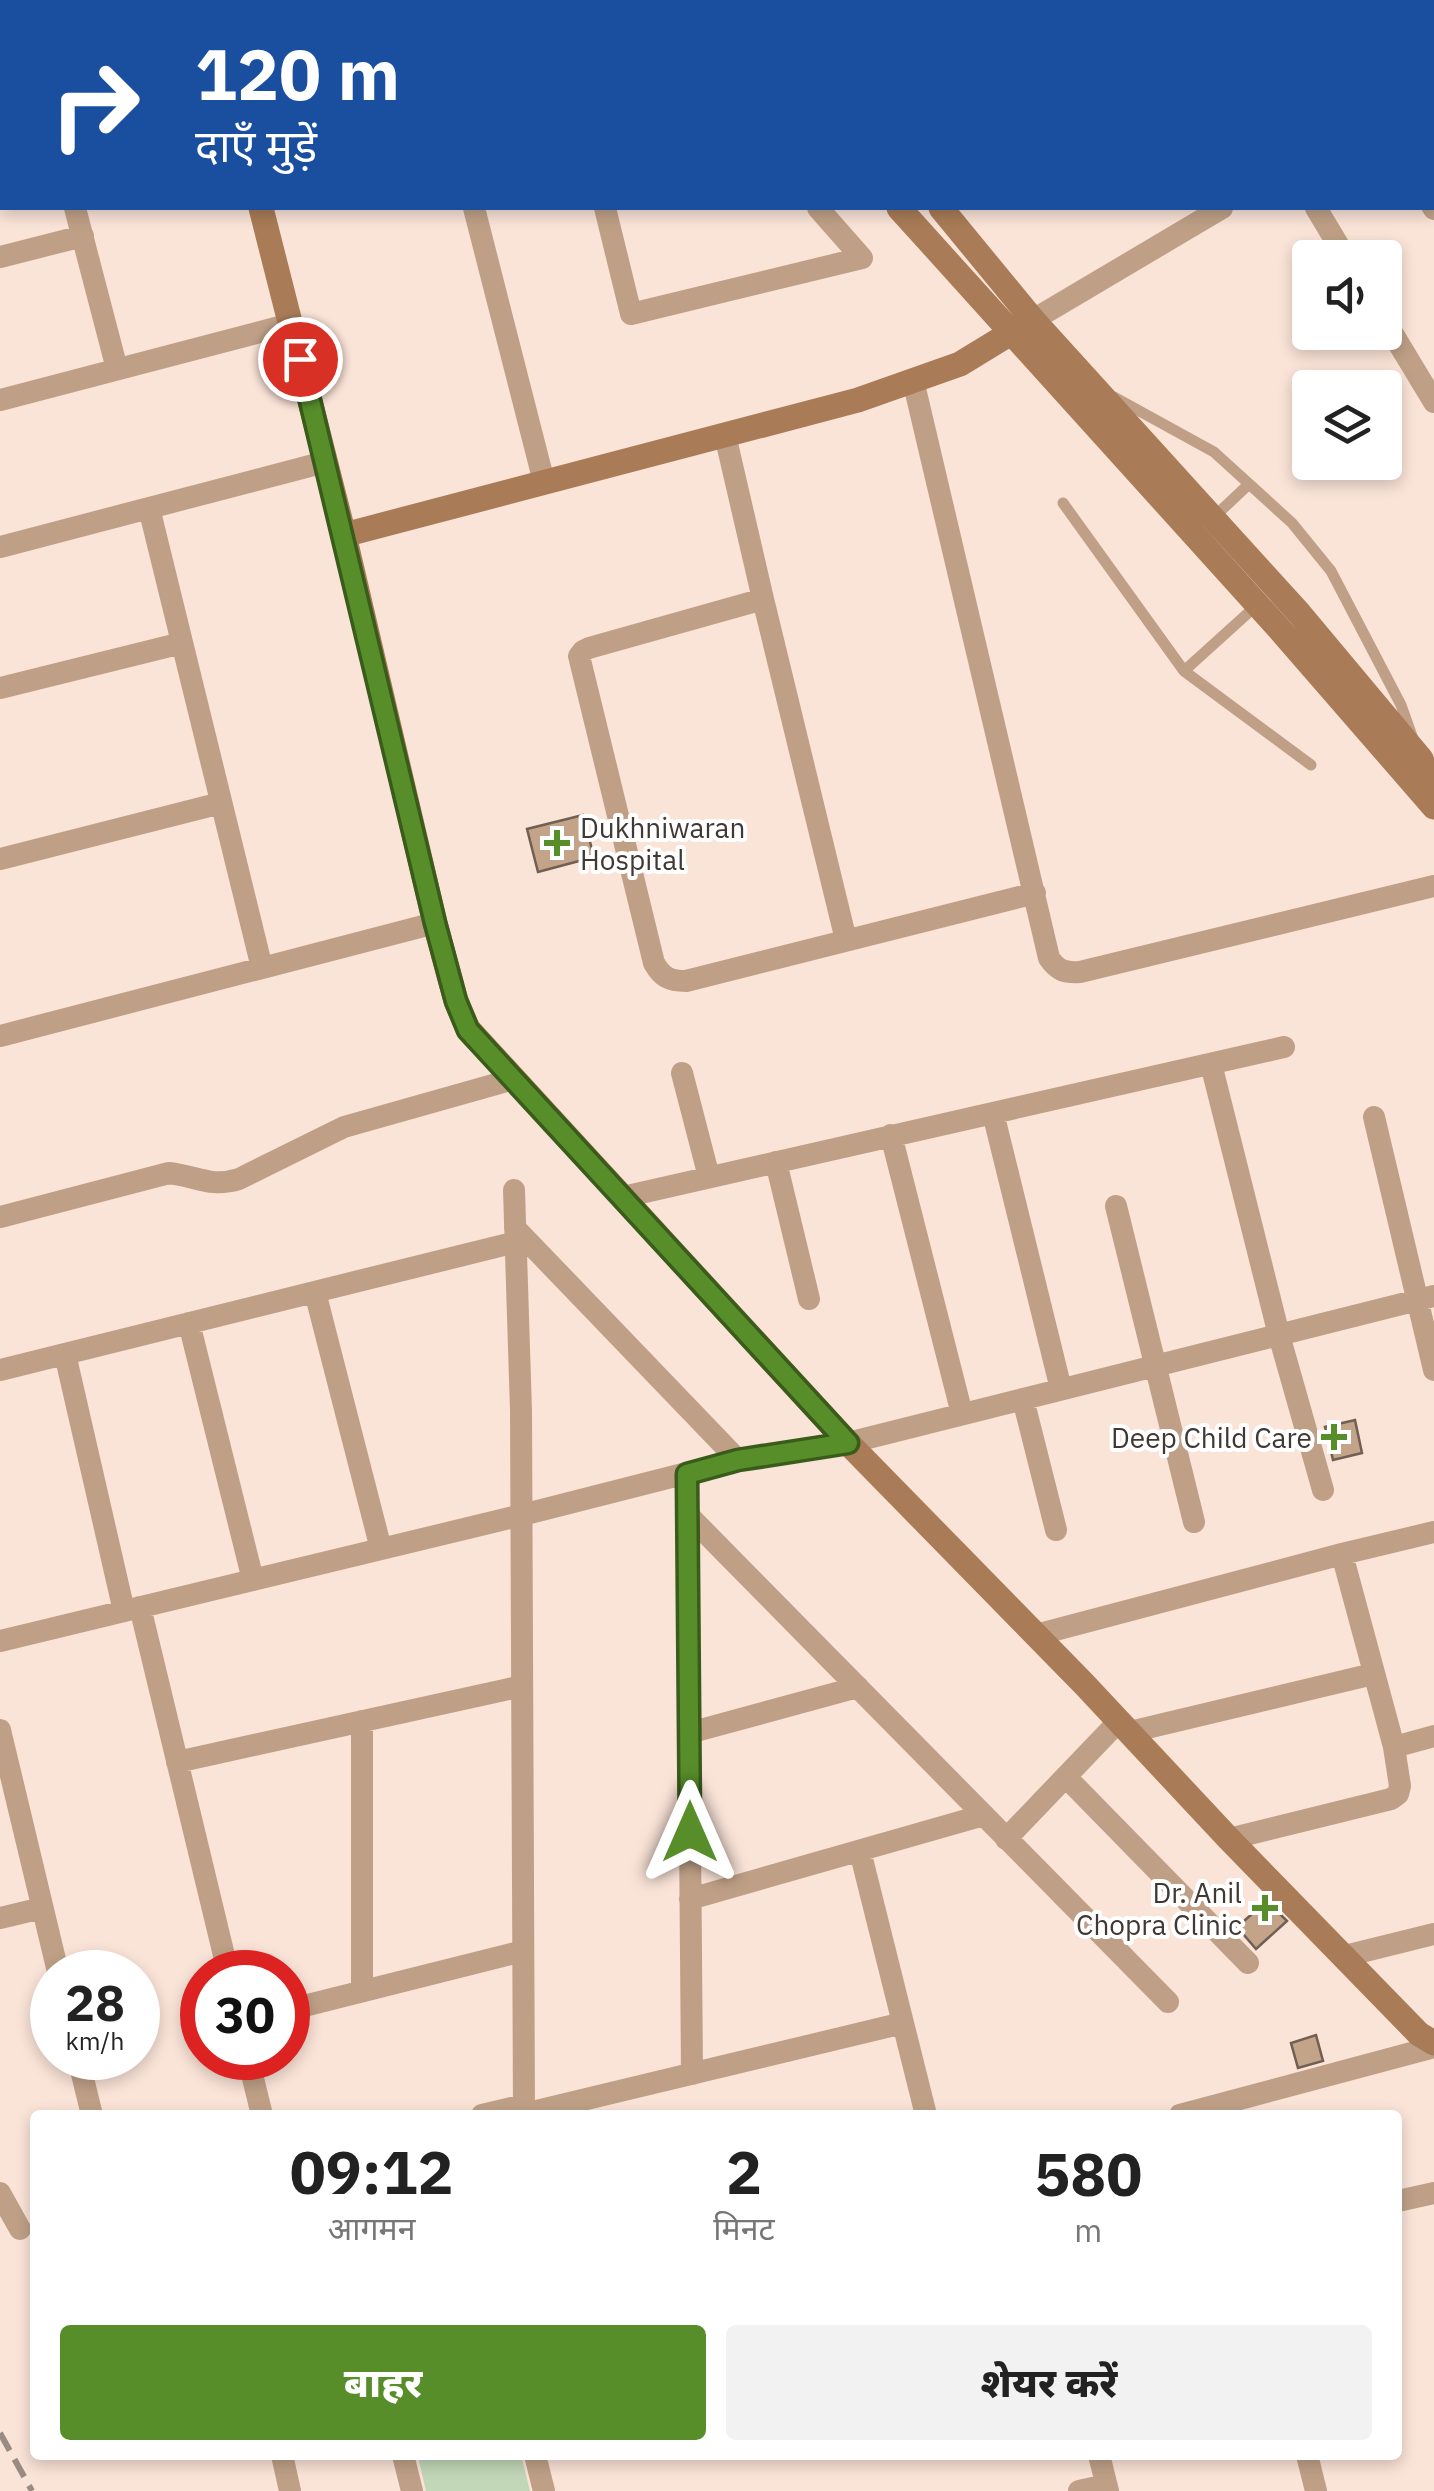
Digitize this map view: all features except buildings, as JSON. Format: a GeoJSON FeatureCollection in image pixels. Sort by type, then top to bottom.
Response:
{"type":"FeatureCollection","features":[{"type":"Feature","properties":{"kind":"street"},"geometry":{"type":"LineString","coordinates":[[76,210],[117,369]]}},
{"type":"Feature","properties":{"kind":"street"},"geometry":{"type":"LineString","coordinates":[[262,210],[344,534],[435,923],[468,1030],[848,1443],[1418,2034],[1434,2045]]}},
{"type":"Feature","properties":{"kind":"street"},"geometry":{"type":"LineString","coordinates":[[475,210],[544,482]]}},
{"type":"Feature","properties":{"kind":"street"},"geometry":{"type":"LineString","coordinates":[[606,210],[631,314],[862,258],[820,210]]}},
{"type":"Feature","properties":{"kind":"street"},"geometry":{"type":"LineString","coordinates":[[901,210],[1022,326],[1093,386],[1213,518],[1267,597],[1434,807]]}},
{"type":"Feature","properties":{"kind":"street"},"geometry":{"type":"LineString","coordinates":[[942,210],[1022,326],[1267,597],[1421,759],[1434,789]]}},
{"type":"Feature","properties":{"kind":"street"},"geometry":{"type":"LineString","coordinates":[[344,534],[858,400],[960,364],[1219,210]]}},
{"type":"Feature","properties":{"kind":"street"},"geometry":{"type":"LineString","coordinates":[[1317,210],[1335,240]]}},
{"type":"Feature","properties":{"kind":"street"},"geometry":{"type":"LineString","coordinates":[[0,258],[82,236]]}},
{"type":"Feature","properties":{"kind":"street"},"geometry":{"type":"LineString","coordinates":[[0,400],[291,324]]}},
{"type":"Feature","properties":{"kind":"street"},"geometry":{"type":"LineString","coordinates":[[1402,349],[1434,402]]}},
{"type":"Feature","properties":{"kind":"street"},"geometry":{"type":"LineString","coordinates":[[913,380],[1049,958],[1056,969],[1080,972],[1434,886]]}},
{"type":"Feature","properties":{"kind":"street"},"geometry":{"type":"LineString","coordinates":[[725,435],[846,940]]}},
{"type":"Feature","properties":{"kind":"street"},"geometry":{"type":"LineString","coordinates":[[0,547],[326,462]]}},
{"type":"Feature","properties":{"kind":"street"},"geometry":{"type":"LineString","coordinates":[[149,508],[262,968]]}},
{"type":"Feature","properties":{"kind":"street"},"geometry":{"type":"LineString","coordinates":[[762,599],[590,648],[579,656],[654,963],[661,974],[672,981],[686,981],[1035,894]]}},
{"type":"Feature","properties":{"kind":"street"},"geometry":{"type":"LineString","coordinates":[[0,688],[182,643]]}},
{"type":"Feature","properties":{"kind":"street"},"geometry":{"type":"LineString","coordinates":[[0,859],[221,803]]}},
{"type":"Feature","properties":{"kind":"street"},"geometry":{"type":"LineString","coordinates":[[0,1036],[435,923]]}},
{"type":"Feature","properties":{"kind":"street"},"geometry":{"type":"LineString","coordinates":[[624,1196],[1284,1047]]}},
{"type":"Feature","properties":{"kind":"street"},"geometry":{"type":"LineString","coordinates":[[1211,1064],[1322,1490]]}},
{"type":"Feature","properties":{"kind":"street"},"geometry":{"type":"LineString","coordinates":[[682,1073],[708,1177]]}},
{"type":"Feature","properties":{"kind":"street"},"geometry":{"type":"LineString","coordinates":[[0,1217],[169,1172],[226,1183],[344,1127],[514,1079]]}},
{"type":"Feature","properties":{"kind":"street"},"geometry":{"type":"LineString","coordinates":[[993,1113],[1061,1389]]}},
{"type":"Feature","properties":{"kind":"street"},"geometry":{"type":"LineString","coordinates":[[1374,1117],[1426,1298],[1434,1370]]}},
{"type":"Feature","properties":{"kind":"street"},"geometry":{"type":"LineString","coordinates":[[890,1135],[962,1414]]}},
{"type":"Feature","properties":{"kind":"street"},"geometry":{"type":"LineString","coordinates":[[776,1162],[810,1299]]}},
{"type":"Feature","properties":{"kind":"street"},"geometry":{"type":"LineString","coordinates":[[514,1190],[522,1411],[524,2110]]}},
{"type":"Feature","properties":{"kind":"street"},"geometry":{"type":"LineString","coordinates":[[1116,1206],[1194,1522]]}},
{"type":"Feature","properties":{"kind":"street"},"geometry":{"type":"LineString","coordinates":[[0,1370],[315,1292],[516,1235]]}},
{"type":"Feature","properties":{"kind":"street"},"geometry":{"type":"LineString","coordinates":[[516,1235],[738,1460]]}},
{"type":"Feature","properties":{"kind":"street"},"geometry":{"type":"LineString","coordinates":[[315,1292],[381,1549]]}},
{"type":"Feature","properties":{"kind":"street"},"geometry":{"type":"LineString","coordinates":[[1,1637],[254,1580],[738,1460],[848,1443],[1426,1298]]}},
{"type":"Feature","properties":{"kind":"street"},"geometry":{"type":"LineString","coordinates":[[189,1323],[254,1580]]}},
{"type":"Feature","properties":{"kind":"street"},"geometry":{"type":"LineString","coordinates":[[65,1354],[177,1762],[223,1950]]}},
{"type":"Feature","properties":{"kind":"street"},"geometry":{"type":"LineString","coordinates":[[1023,1399],[1056,1530]]}},
{"type":"Feature","properties":{"kind":"street"},"geometry":{"type":"LineString","coordinates":[[687,1474],[692,2074]]}},
{"type":"Feature","properties":{"kind":"street"},"geometry":{"type":"LineString","coordinates":[[687,1514],[1168,2002]]}},
{"type":"Feature","properties":{"kind":"street"},"geometry":{"type":"LineString","coordinates":[[1036,1635],[1434,1532]]}},
{"type":"Feature","properties":{"kind":"street"},"geometry":{"type":"LineString","coordinates":[[1229,1839],[1391,1799],[1398,1794],[1394,1747],[1342,1554]]}},
{"type":"Feature","properties":{"kind":"street"},"geometry":{"type":"LineString","coordinates":[[1006,1839],[1124,1726],[1374,1674]]}},
{"type":"Feature","properties":{"kind":"street"},"geometry":{"type":"LineString","coordinates":[[177,1762],[522,1686]]}},
{"type":"Feature","properties":{"kind":"street"},"geometry":{"type":"LineString","coordinates":[[689,1732],[858,1688]]}},
{"type":"Feature","properties":{"kind":"street"},"geometry":{"type":"LineString","coordinates":[[362,1721],[362,1992]]}},
{"type":"Feature","properties":{"kind":"street"},"geometry":{"type":"LineString","coordinates":[[0,1730],[5,1775],[52,1950]]}},
{"type":"Feature","properties":{"kind":"street"},"geometry":{"type":"LineString","coordinates":[[1394,1747],[1434,1736]]}},
{"type":"Feature","properties":{"kind":"street"},"geometry":{"type":"LineString","coordinates":[[1067,1778],[1248,1963]]}},
{"type":"Feature","properties":{"kind":"street"},"geometry":{"type":"LineString","coordinates":[[690,1898],[984,1815]]}},
{"type":"Feature","properties":{"kind":"street"},"geometry":{"type":"LineString","coordinates":[[860,1850],[925,2110]]}},
{"type":"Feature","properties":{"kind":"street"},"geometry":{"type":"LineString","coordinates":[[0,1918],[42,1908]]}},
{"type":"Feature","properties":{"kind":"street"},"geometry":{"type":"LineString","coordinates":[[1345,1956],[1434,1934]]}},
{"type":"Feature","properties":{"kind":"street"},"geometry":{"type":"LineString","coordinates":[[310,2005],[523,1951]]}},
{"type":"Feature","properties":{"kind":"street"},"geometry":{"type":"LineString","coordinates":[[529,2110],[903,2024]]}},
{"type":"Feature","properties":{"kind":"street"},"geometry":{"type":"LineString","coordinates":[[1198,2110],[1434,2045]]}},
{"type":"Feature","properties":{"kind":"street"},"geometry":{"type":"LineString","coordinates":[[83,2080],[91,2110]]}},
{"type":"Feature","properties":{"kind":"street"},"geometry":{"type":"LineString","coordinates":[[253,2080],[261,2110]]}},
{"type":"Feature","properties":{"kind":"street"},"geometry":{"type":"LineString","coordinates":[[0,2192],[18,2230]]}},
{"type":"Feature","properties":{"kind":"street"},"geometry":{"type":"LineString","coordinates":[[1402,2200],[1434,2193]]}},
{"type":"Feature","properties":{"kind":"street"},"geometry":{"type":"LineString","coordinates":[[283,2460],[290,2491]]}},
{"type":"Feature","properties":{"kind":"street"},"geometry":{"type":"LineString","coordinates":[[404,2460],[412,2491]]}},
{"type":"Feature","properties":{"kind":"street"},"geometry":{"type":"LineString","coordinates":[[536,2460],[544,2491]]}},
{"type":"Feature","properties":{"kind":"street"},"geometry":{"type":"LineString","coordinates":[[1079,2491],[1107,2488],[1100,2460]]}},
{"type":"Feature","properties":{"kind":"street"},"geometry":{"type":"LineString","coordinates":[[1308,2460],[1316,2491]]}},
{"type":"Feature","properties":{"kind":"lane"},"geometry":{"type":"LineString","coordinates":[[1093,386],[1214,452],[1292,523],[1331,571],[1400,706],[1421,759]]}},
{"type":"Feature","properties":{"kind":"lane"},"geometry":{"type":"LineString","coordinates":[[1213,518],[1250,484]]}},
{"type":"Feature","properties":{"kind":"lane"},"geometry":{"type":"LineString","coordinates":[[1063,503],[1184,671],[1311,765]]}},
{"type":"Feature","properties":{"kind":"lane"},"geometry":{"type":"LineString","coordinates":[[1184,671],[1267,597]]}},
{"type":"Feature","properties":{"kind":"green space"},"geometry":{"type":"Polygon","coordinates":[[[419,2460],[522,2460],[530,2491],[426,2491],[419,2460]]]}},
{"type":"Feature","properties":{"kind":"railway"},"geometry":{"type":"LineString","coordinates":[[0,2433],[32,2491]]}},
{"type":"Feature","properties":{"kind":"place","name":"Dukhniwaran Hospital"},"geometry":{"type":"Point","coordinates":[557,843]}},
{"type":"Feature","properties":{"kind":"place","name":"Deep Child Care"},"geometry":{"type":"Point","coordinates":[1334,1437]}},
{"type":"Feature","properties":{"kind":"place","name":"Dr. Anil Chopra Clinic"},"geometry":{"type":"Point","coordinates":[1265,1908]}},
{"type":"Feature","properties":{"kind":"route"},"geometry":{"type":"LineString","coordinates":[[300,359],[435,923],[468,1030],[848,1443],[738,1460],[687,1474],[690,1832]]}}]}
